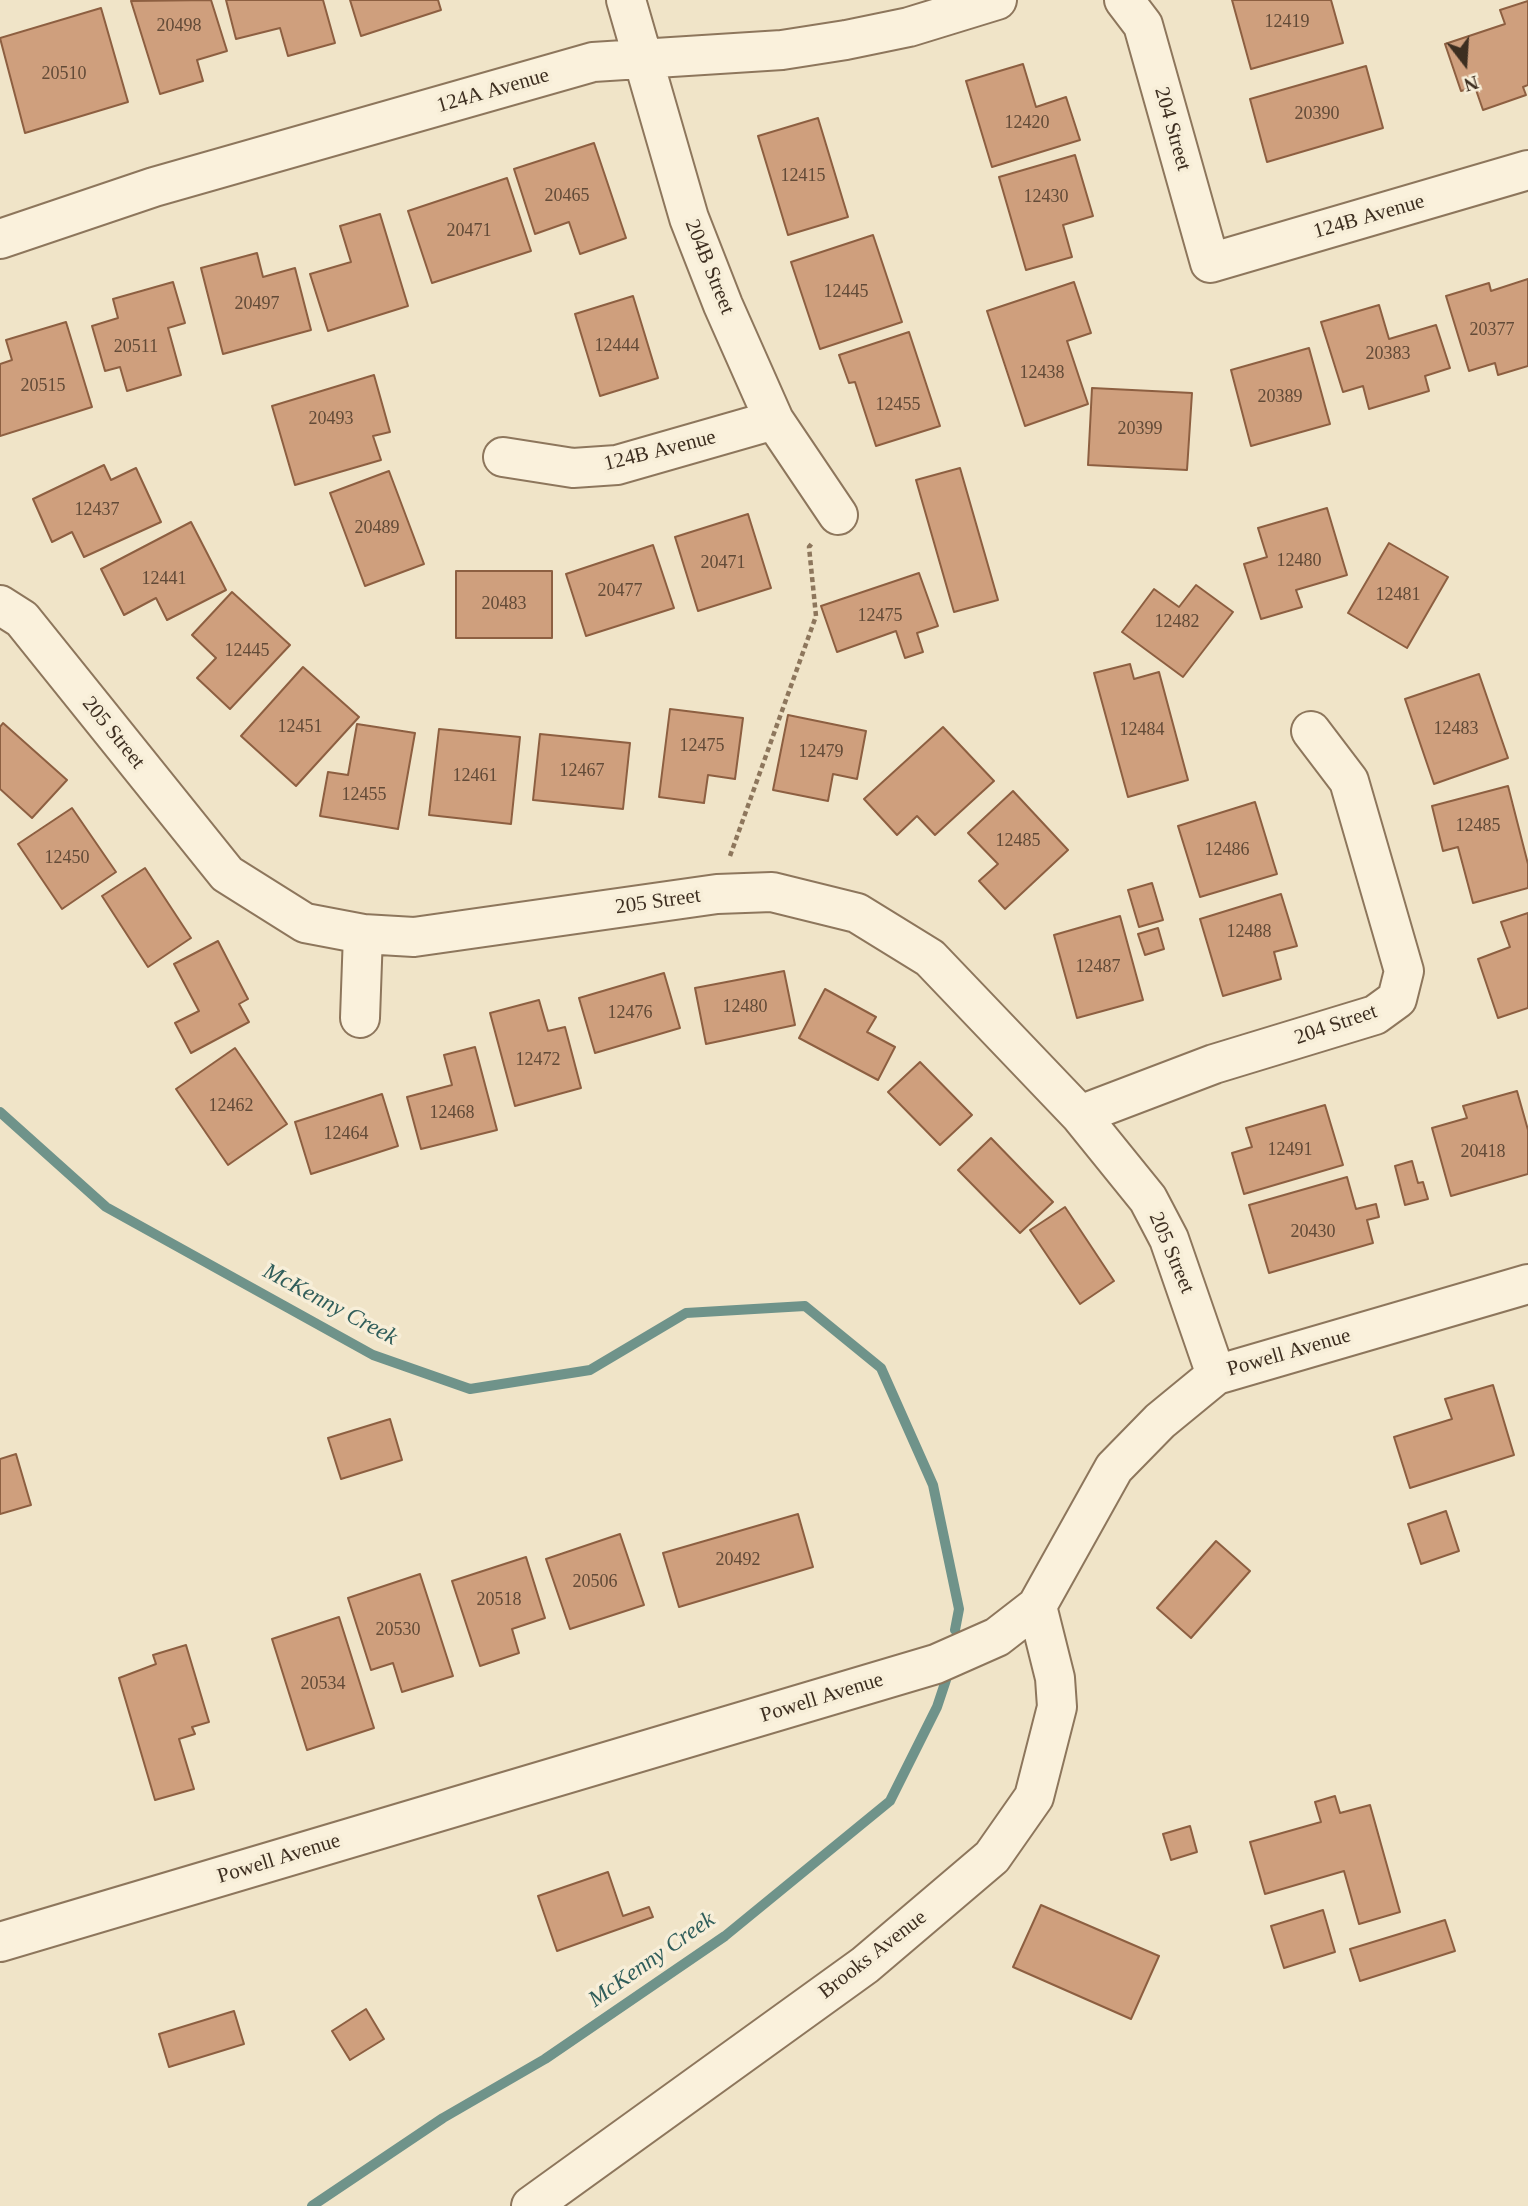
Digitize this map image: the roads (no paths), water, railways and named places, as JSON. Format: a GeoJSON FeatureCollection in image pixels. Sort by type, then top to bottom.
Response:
{"type":"FeatureCollection","features":[{"type":"Feature","properties":{"kind":"street","name":"204B Street"},"geometry":{"type":"LineString","coordinates":[[625,0],[689,218],[774,420],[838,515]]}},
{"type":"Feature","properties":{"kind":"street","name":"124A Avenue"},"geometry":{"type":"LineString","coordinates":[[0,240],[154,187],[593,62],[782,50],[909,27],[997,0]]}},
{"type":"Feature","properties":{"kind":"street","name":"204 Street"},"geometry":{"type":"LineString","coordinates":[[1124,0],[1143,25],[1210,263]]}},
{"type":"Feature","properties":{"kind":"street","name":"124B Avenue"},"geometry":{"type":"LineString","coordinates":[[1210,263],[1528,170]]}},
{"type":"Feature","properties":{"kind":"street","name":"124B Avenue"},"geometry":{"type":"LineString","coordinates":[[503,457],[573,468],[617,465],[774,420]]}},
{"type":"Feature","properties":{"kind":"street","name":"205 Street"},"geometry":{"type":"LineString","coordinates":[[0,604],[22,620],[227,874],[305,923],[363,934],[414,937],[717,894],[772,892],[857,913],[915,948],[930,958],[1080,1115],[1148,1199],[1169,1239],[1216,1375]]}},
{"type":"Feature","properties":{"kind":"street","name":"204 Street"},"geometry":{"type":"LineString","coordinates":[[1080,1115],[1214,1064],[1376,1015],[1397,999],[1404,971],[1349,781],[1311,731]]}},
{"type":"Feature","properties":{"kind":"street"},"geometry":{"type":"LineString","coordinates":[[360,1018],[363,934]]}},
{"type":"Feature","properties":{"kind":"street","name":"Powell Avenue"},"geometry":{"type":"LineString","coordinates":[[0,1942],[936,1664],[997,1637],[1037,1606],[1114,1468],[1160,1421],[1216,1375],[1528,1283]]}},
{"type":"Feature","properties":{"kind":"street","name":"Brooks Avenue"},"geometry":{"type":"LineString","coordinates":[[531,2206],[865,1965],[992,1857],[1034,1797],[1057,1707],[1055,1678],[1037,1606]]}},
{"type":"Feature","properties":{"kind":"waterway","name":"McKenny Creek"},"geometry":{"type":"LineString","coordinates":[[0,1112],[106,1207],[373,1355],[470,1389],[590,1370],[686,1313],[805,1306],[881,1368],[933,1485],[959,1609],[955,1630]]}},
{"type":"Feature","properties":{"kind":"waterway","name":"McKenny Creek"},"geometry":{"type":"LineString","coordinates":[[312,2206],[443,2118],[545,2059],[725,1936],[890,1801],[937,1707],[946,1680]]}}]}
